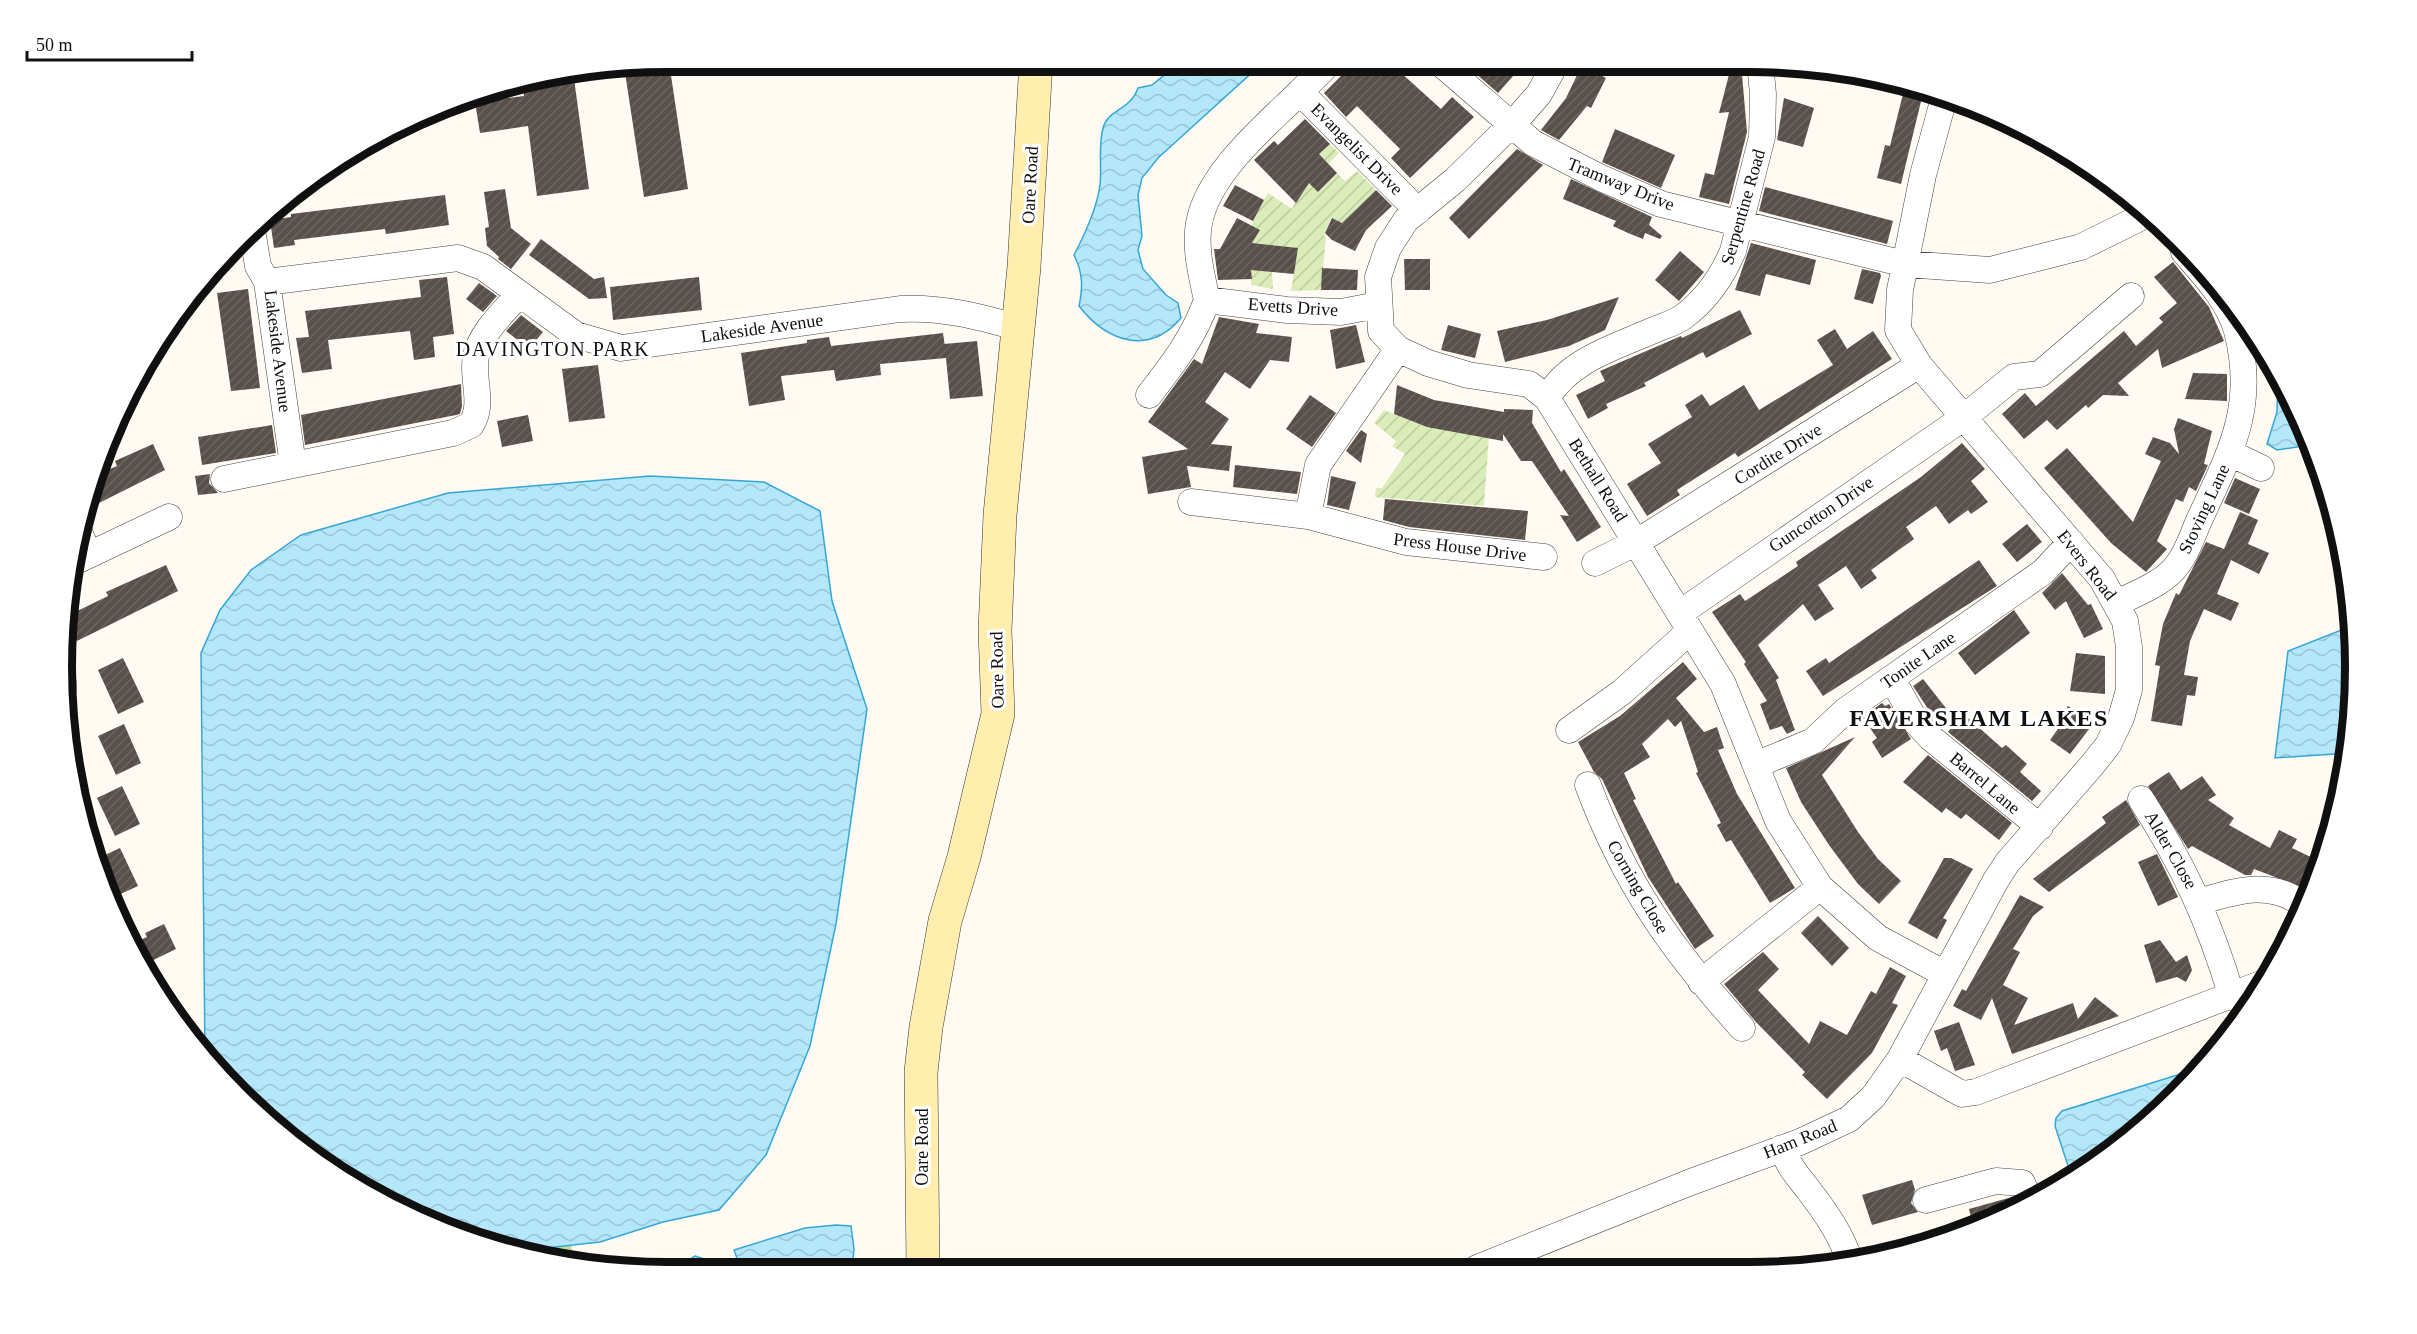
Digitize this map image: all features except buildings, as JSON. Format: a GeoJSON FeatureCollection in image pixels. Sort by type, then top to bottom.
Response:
{"type":"FeatureCollection","features":[{"type":"Feature","properties":{"kind":"street","name":"Oare Road"},"geometry":{"type":"LineString","coordinates":[[923,1262],[921,1072],[926,1027],[945,921],[964,856],[998,714],[995,630],[1000,515],[1029,205],[1036,72]]}},
{"type":"Feature","properties":{"kind":"street","name":"Evangelist Drive"},"geometry":{"type":"LineString","coordinates":[[1320,72],[1300,92],[1418,211]]}},
{"type":"Feature","properties":{"kind":"street"},"geometry":{"type":"LineString","coordinates":[[1451,72],[1512,123]]}},
{"type":"Feature","properties":{"kind":"street","name":"Bethall Road"},"geometry":{"type":"LineString","coordinates":[[1551,72],[1539,94],[1512,123],[1455,180],[1406,220],[1388,248],[1378,277],[1381,331],[1398,349],[1428,363],[1468,375],[1530,384],[1547,398],[1724,684],[1778,821],[1820,887],[1878,938],[1945,974]]}},
{"type":"Feature","properties":{"kind":"street","name":"Serpentine Road"},"geometry":{"type":"LineString","coordinates":[[1547,398],[1555,383],[1597,353],[1683,318],[1712,289],[1726,268],[1740,224],[1762,137],[1761,72]]}},
{"type":"Feature","properties":{"kind":"street"},"geometry":{"type":"LineString","coordinates":[[1149,395],[1183,353],[1197,327],[1207,300],[1199,267],[1198,229],[1210,194],[1233,158],[1300,92]]}},
{"type":"Feature","properties":{"kind":"street","name":"Evers Road"},"geometry":{"type":"LineString","coordinates":[[1899,1059],[1996,880],[2108,745],[2121,718],[2129,690],[2130,668],[2125,621],[2102,579],[1919,365],[1898,330],[1905,264],[1923,175],[1942,104]]}},
{"type":"Feature","properties":{"kind":"street","name":"Tramway Drive"},"geometry":{"type":"LineString","coordinates":[[1512,123],[1540,148],[1600,178],[1661,204],[1905,264],[1990,270],[2081,247],[2140,218]]}},
{"type":"Feature","properties":{"kind":"street"},"geometry":{"type":"LineString","coordinates":[[254,239],[258,266],[267,282]]}},
{"type":"Feature","properties":{"kind":"street","name":"Lakeside Avenue"},"geometry":{"type":"LineString","coordinates":[[293,465],[267,282],[458,258],[483,267],[576,335],[621,348],[900,309],[931,308],[968,314],[1019,328]]}},
{"type":"Feature","properties":{"kind":"street"},"geometry":{"type":"LineString","coordinates":[[224,479],[453,433],[471,425],[478,406],[475,357],[480,344],[519,294]]}},
{"type":"Feature","properties":{"kind":"street","name":"Guncotton Drive"},"geometry":{"type":"LineString","coordinates":[[1680,613],[1963,418],[2014,377],[2040,374],[2131,296]]}},
{"type":"Feature","properties":{"kind":"street","name":"Evetts Drive"},"geometry":{"type":"LineString","coordinates":[[1207,300],[1287,310],[1341,312],[1378,305]]}},
{"type":"Feature","properties":{"kind":"street","name":"Stoving Lane"},"geometry":{"type":"LineString","coordinates":[[2117,603],[2162,579],[2178,564],[2230,453],[2242,415],[2244,388],[2237,329],[2229,314]]}},
{"type":"Feature","properties":{"kind":"street"},"geometry":{"type":"LineString","coordinates":[[1308,516],[1318,465],[1398,349]]}},
{"type":"Feature","properties":{"kind":"street","name":"Cordite Drive"},"geometry":{"type":"LineString","coordinates":[[1595,564],[1637,542],[1919,365]]}},
{"type":"Feature","properties":{"kind":"street","name":"Stoving Lane"},"geometry":{"type":"LineString","coordinates":[[2230,453],[2261,468]]}},
{"type":"Feature","properties":{"kind":"street","name":"Press House Drive"},"geometry":{"type":"LineString","coordinates":[[1191,502],[1308,516],[1406,542],[1544,557]]}},
{"type":"Feature","properties":{"kind":"street"},"geometry":{"type":"LineString","coordinates":[[84,548],[169,517]]}},
{"type":"Feature","properties":{"kind":"street","name":"Tonite Lane"},"geometry":{"type":"LineString","coordinates":[[1756,765],[1813,741],[1845,711],[2043,572],[2071,542]]}},
{"type":"Feature","properties":{"kind":"street"},"geometry":{"type":"LineString","coordinates":[[1569,730],[1622,693],[1681,639]]}},
{"type":"Feature","properties":{"kind":"street","name":"Barrel Lane"},"geometry":{"type":"LineString","coordinates":[[1892,679],[1916,722],[1931,738],[2040,827]]}},
{"type":"Feature","properties":{"kind":"street","name":"Corning Close"},"geometry":{"type":"LineString","coordinates":[[1588,784],[1618,859],[1665,936],[1701,982],[1742,1028]]}},
{"type":"Feature","properties":{"kind":"street","name":"Alder Close"},"geometry":{"type":"LineString","coordinates":[[2141,799],[2175,851],[2199,902],[2232,997]]}},
{"type":"Feature","properties":{"kind":"street"},"geometry":{"type":"LineString","coordinates":[[1701,982],[1820,887]]}},
{"type":"Feature","properties":{"kind":"street","name":"Alder Close"},"geometry":{"type":"LineString","coordinates":[[2199,902],[2238,890],[2262,888],[2286,894],[2297,901]]}},
{"type":"Feature","properties":{"kind":"street"},"geometry":{"type":"LineString","coordinates":[[1899,1059],[1962,1094],[1976,1092],[2250,989]]}},
{"type":"Feature","properties":{"kind":"street","name":"Ham Road"},"geometry":{"type":"LineString","coordinates":[[1495,1262],[1782,1148],[1849,1119],[1873,1097],[1899,1059]]}},
{"type":"Feature","properties":{"kind":"street"},"geometry":{"type":"LineString","coordinates":[[1782,1148],[1788,1165],[1828,1217],[1848,1254]]}},
{"type":"Feature","properties":{"kind":"street"},"geometry":{"type":"LineString","coordinates":[[1926,1200],[1996,1181],[2022,1183],[2027,1193]]}},
{"type":"Feature","properties":{"kind":"green space"},"geometry":{"type":"Polygon","coordinates":[[[1330,144],[1339,153],[1310,183],[1319,192],[1337,173],[1345,181],[1357,171],[1376,190],[1357,208],[1372,224],[1365,233],[1331,218],[1324,235],[1326,237],[1321,290],[1291,291],[1298,249],[1272,271],[1273,289],[1251,285],[1251,264],[1239,264],[1251,227],[1263,201],[1268,193],[1292,209],[1318,155],[1330,144]]]}},
{"type":"Feature","properties":{"kind":"green space"},"geometry":{"type":"Polygon","coordinates":[[[1384,410],[1422,425],[1489,437],[1484,506],[1375,497],[1376,488],[1382,488],[1405,454],[1392,446],[1396,441],[1374,423],[1384,410]]]}},
{"type":"Feature","properties":{"kind":"green space"},"geometry":{"type":"Polygon","coordinates":[[[571,1245],[573,1254],[551,1251],[541,1249],[571,1245]]]}},
{"type":"Feature","properties":{"kind":"water"},"geometry":{"type":"Polygon","coordinates":[[[1168,72],[1253,72],[1158,158],[1142,178],[1138,195],[1142,236],[1138,250],[1143,269],[1166,295],[1178,303],[1181,318],[1169,330],[1156,337],[1128,340],[1115,336],[1102,328],[1079,306],[1081,280],[1074,255],[1096,203],[1103,128],[1109,117],[1130,101],[1138,88],[1152,85],[1168,72]]]}},
{"type":"Feature","properties":{"kind":"water"},"geometry":{"type":"Polygon","coordinates":[[[2278,392],[2303,446],[2277,450],[2267,444],[2277,412],[2278,392]]]}},
{"type":"Feature","properties":{"kind":"water"},"geometry":{"type":"Polygon","coordinates":[[[650,476],[764,482],[820,511],[832,601],[867,709],[836,924],[810,1046],[766,1155],[719,1210],[663,1222],[600,1242],[541,1249],[476,1230],[404,1201],[336,1162],[305,1139],[246,1088],[205,1041],[201,653],[220,610],[251,570],[301,535],[448,493],[650,476]]]}},
{"type":"Feature","properties":{"kind":"water"},"geometry":{"type":"Polygon","coordinates":[[[2344,629],[2344,706],[2339,754],[2275,758],[2288,651],[2344,629]]]}},
{"type":"Feature","properties":{"kind":"water"},"geometry":{"type":"Polygon","coordinates":[[[2185,1073],[2171,1088],[2112,1139],[2069,1169],[2055,1126],[2056,1118],[2062,1111],[2185,1073]]]}},
{"type":"Feature","properties":{"kind":"water"},"geometry":{"type":"Polygon","coordinates":[[[851,1226],[854,1249],[853,1262],[738,1262],[734,1250],[805,1228],[851,1226]]]}},
{"type":"Feature","properties":{"kind":"water"},"geometry":{"type":"Polygon","coordinates":[[[695,1256],[714,1262],[685,1262],[695,1256]]]}},
{"type":"Feature","properties":{"kind":"district","name":"DAVINGTON PARK"},"geometry":{"type":"Point","coordinates":[553,349]}},
{"type":"Feature","properties":{"kind":"district","name":"FAVERSHAM LAKES"},"geometry":{"type":"Point","coordinates":[1979,718]}}]}
